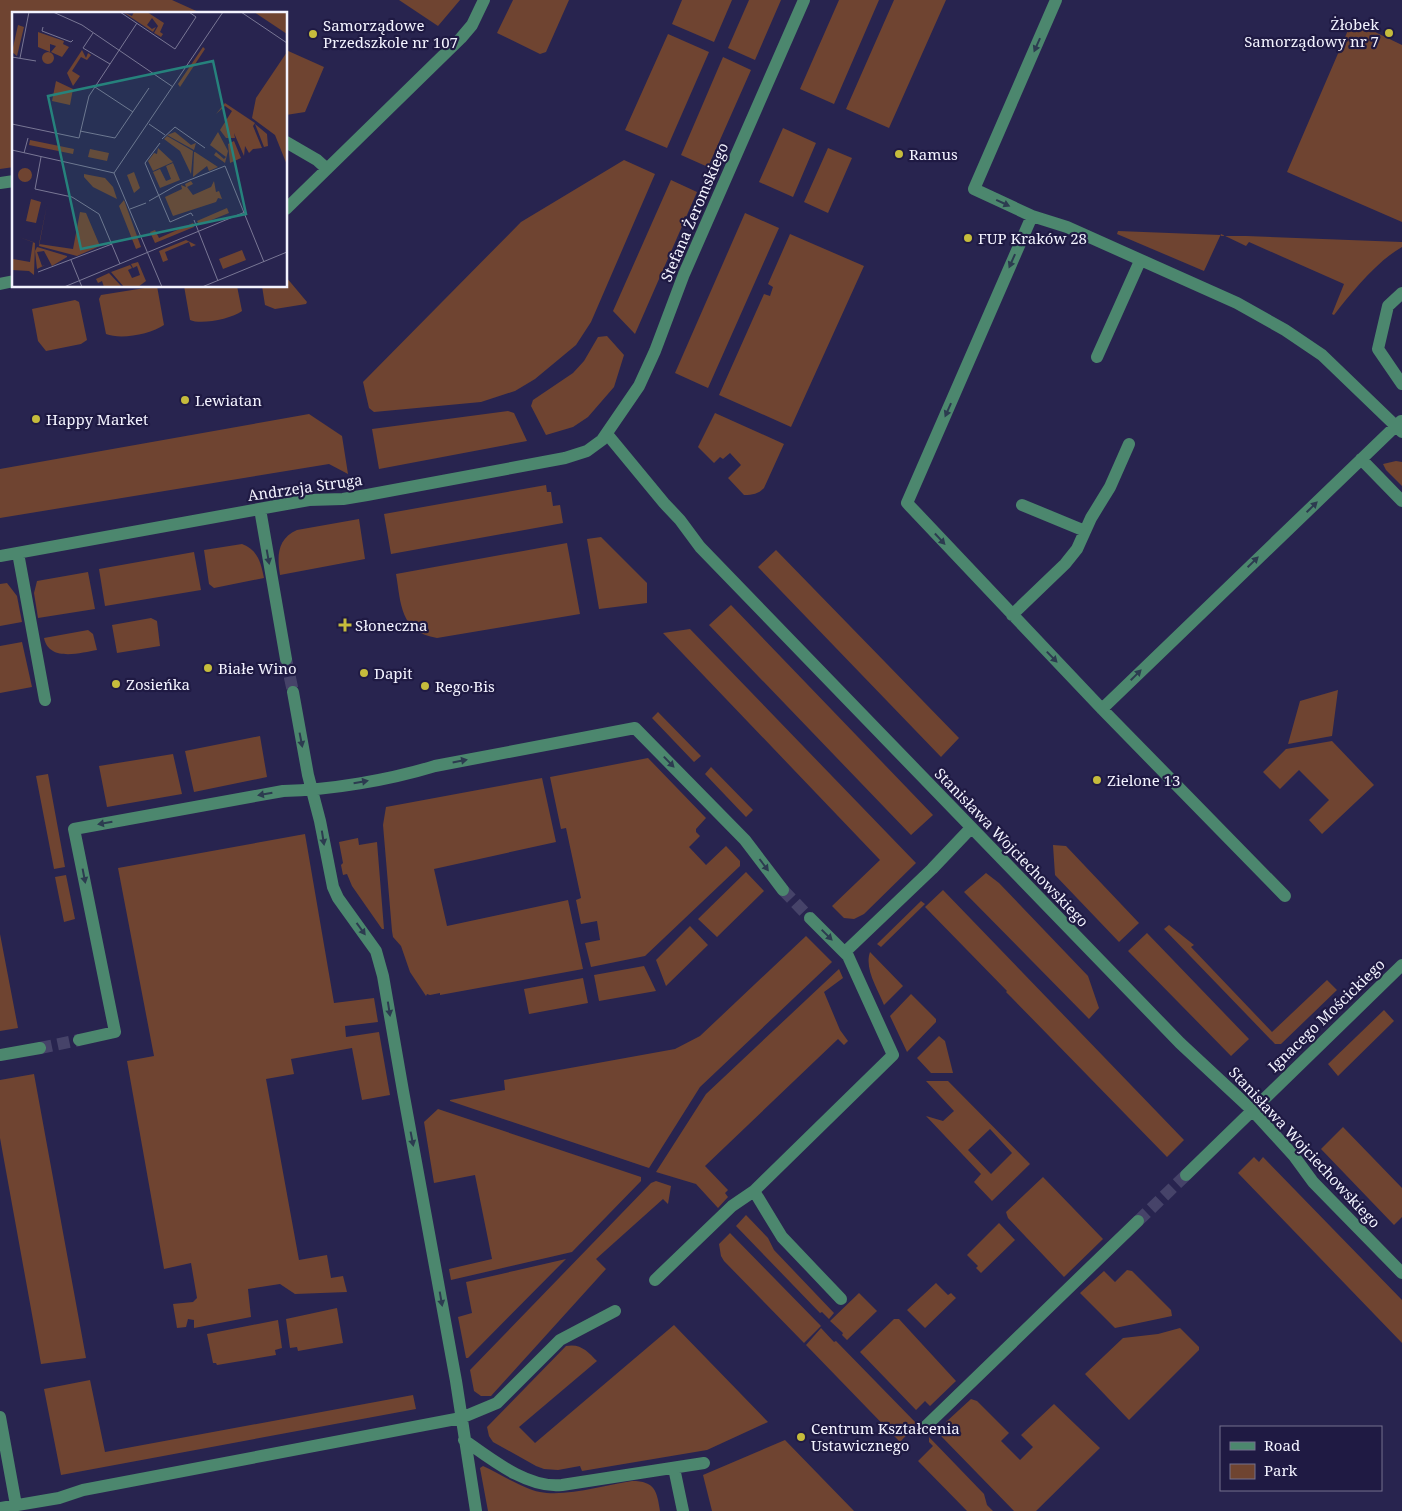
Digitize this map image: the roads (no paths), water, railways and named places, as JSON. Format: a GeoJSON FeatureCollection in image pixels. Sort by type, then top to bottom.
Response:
{"type":"FeatureCollection","features":[{"type":"Feature","properties":{"kind":"street"},"geometry":{"type":"LineString","coordinates":[[288,207],[461,38],[472,25],[484,0]]}},
{"type":"Feature","properties":{"kind":"street","name":"Stefana Żeromskiego"},"geometry":{"type":"LineString","coordinates":[[607,434],[632,398],[650,364],[684,274],[804,0]]}},
{"type":"Feature","properties":{"kind":"street"},"geometry":{"type":"LineString","coordinates":[[1056,0],[974,189],[1032,216],[1067,227],[1237,303],[1306,343],[1336,367],[1400,426],[1361,460],[1102,709]]}},
{"type":"Feature","properties":{"kind":"street"},"geometry":{"type":"LineString","coordinates":[[288,143],[318,160],[327,169]]}},
{"type":"Feature","properties":{"kind":"street"},"geometry":{"type":"LineString","coordinates":[[1032,216],[907,504],[1102,709],[1285,896]]}},
{"type":"Feature","properties":{"kind":"street"},"geometry":{"type":"LineString","coordinates":[[1097,357],[1140,260]]}},
{"type":"Feature","properties":{"kind":"street"},"geometry":{"type":"LineString","coordinates":[[1402,293],[1388,306],[1378,349],[1402,384]]}},
{"type":"Feature","properties":{"kind":"street","name":"Andrzeja Struga"},"geometry":{"type":"LineString","coordinates":[[0,556],[309,500],[367,495],[565,458],[594,447],[607,434]]}},
{"type":"Feature","properties":{"kind":"street","name":"Stanisława Wojciechowskiego"},"geometry":{"type":"LineString","coordinates":[[607,434],[680,520],[700,547],[1180,1043],[1252,1110],[1294,1156],[1313,1182],[1402,1274]]}},
{"type":"Feature","properties":{"kind":"street"},"geometry":{"type":"LineString","coordinates":[[1012,615],[1065,564],[1077,549],[1110,487],[1129,444]]}},
{"type":"Feature","properties":{"kind":"street"},"geometry":{"type":"LineString","coordinates":[[1361,460],[1402,502]]}},
{"type":"Feature","properties":{"kind":"street"},"geometry":{"type":"LineString","coordinates":[[1022,504],[1085,531]]}},
{"type":"Feature","properties":{"kind":"street"},"geometry":{"type":"LineString","coordinates":[[260,509],[286,659]]}},
{"type":"Feature","properties":{"kind":"street"},"geometry":{"type":"LineString","coordinates":[[18,553],[45,700]]}},
{"type":"Feature","properties":{"kind":"street"},"geometry":{"type":"LineString","coordinates":[[293,692],[308,775],[333,888],[338,898],[376,951],[380,961],[456,1381],[476,1511]]}},
{"type":"Feature","properties":{"kind":"street"},"geometry":{"type":"LineString","coordinates":[[79,1040],[115,1032],[74,829],[283,791],[313,791],[413,773],[435,766],[635,728],[745,840],[783,890]]}},
{"type":"Feature","properties":{"kind":"street"},"geometry":{"type":"LineString","coordinates":[[845,952],[932,869],[971,828]]}},
{"type":"Feature","properties":{"kind":"street"},"geometry":{"type":"LineString","coordinates":[[655,1280],[732,1206],[754,1191],[893,1055],[848,956],[810,918]]}},
{"type":"Feature","properties":{"kind":"street","name":"Ignacego Mościckiego"},"geometry":{"type":"LineString","coordinates":[[1186,1175],[1402,965]]}},
{"type":"Feature","properties":{"kind":"street"},"geometry":{"type":"LineString","coordinates":[[0,1055],[40,1048]]}},
{"type":"Feature","properties":{"kind":"street"},"geometry":{"type":"LineString","coordinates":[[754,1191],[782,1237],[842,1299]]}},
{"type":"Feature","properties":{"kind":"street"},"geometry":{"type":"LineString","coordinates":[[925,1427],[1138,1221]]}},
{"type":"Feature","properties":{"kind":"street"},"geometry":{"type":"LineString","coordinates":[[0,1508],[59,1498],[83,1490],[461,1418],[497,1403],[560,1340],[615,1310]]}},
{"type":"Feature","properties":{"kind":"street"},"geometry":{"type":"LineString","coordinates":[[0,1417],[16,1505]]}},
{"type":"Feature","properties":{"kind":"street"},"geometry":{"type":"LineString","coordinates":[[464,1440],[496,1462],[530,1480],[545,1485],[562,1485],[704,1463]]}},
{"type":"Feature","properties":{"kind":"street"},"geometry":{"type":"LineString","coordinates":[[674,1468],[683,1511]]}},
{"type":"Feature","properties":{"kind":"tunnel"},"geometry":{"type":"LineString","coordinates":[[286,659],[293,692]]}},
{"type":"Feature","properties":{"kind":"tunnel"},"geometry":{"type":"LineString","coordinates":[[783,890],[810,918]]}},
{"type":"Feature","properties":{"kind":"tunnel"},"geometry":{"type":"LineString","coordinates":[[40,1048],[79,1040]]}},
{"type":"Feature","properties":{"kind":"tunnel"},"geometry":{"type":"LineString","coordinates":[[1138,1221],[1186,1175]]}},
{"type":"Feature","properties":{"kind":"place","name":"Żłobek Samorządowy nr 7"},"geometry":{"type":"Point","coordinates":[1389,33]}},
{"type":"Feature","properties":{"kind":"place","name":"Samorządowe Przedszkole nr 107"},"geometry":{"type":"Point","coordinates":[313,34]}},
{"type":"Feature","properties":{"kind":"place","name":"Ramus"},"geometry":{"type":"Point","coordinates":[899,154]}},
{"type":"Feature","properties":{"kind":"place","name":"FUP Kraków 28"},"geometry":{"type":"Point","coordinates":[968,238]}},
{"type":"Feature","properties":{"kind":"place","name":"Lewiatan"},"geometry":{"type":"Point","coordinates":[185,400]}},
{"type":"Feature","properties":{"kind":"place","name":"Happy Market"},"geometry":{"type":"Point","coordinates":[36,419]}},
{"type":"Feature","properties":{"kind":"place","name":"Słoneczna"},"geometry":{"type":"Point","coordinates":[345,625]}},
{"type":"Feature","properties":{"kind":"place","name":"Białe Wino"},"geometry":{"type":"Point","coordinates":[208,668]}},
{"type":"Feature","properties":{"kind":"place","name":"Dapit"},"geometry":{"type":"Point","coordinates":[364,673]}},
{"type":"Feature","properties":{"kind":"place","name":"Zosieńka"},"geometry":{"type":"Point","coordinates":[116,684]}},
{"type":"Feature","properties":{"kind":"place","name":"Rego·Bis"},"geometry":{"type":"Point","coordinates":[425,686]}},
{"type":"Feature","properties":{"kind":"place","name":"Zielone 13"},"geometry":{"type":"Point","coordinates":[1097,780]}},
{"type":"Feature","properties":{"kind":"place","name":"Centrum Kształcenia Ustawicznego"},"geometry":{"type":"Point","coordinates":[801,1437]}}]}
